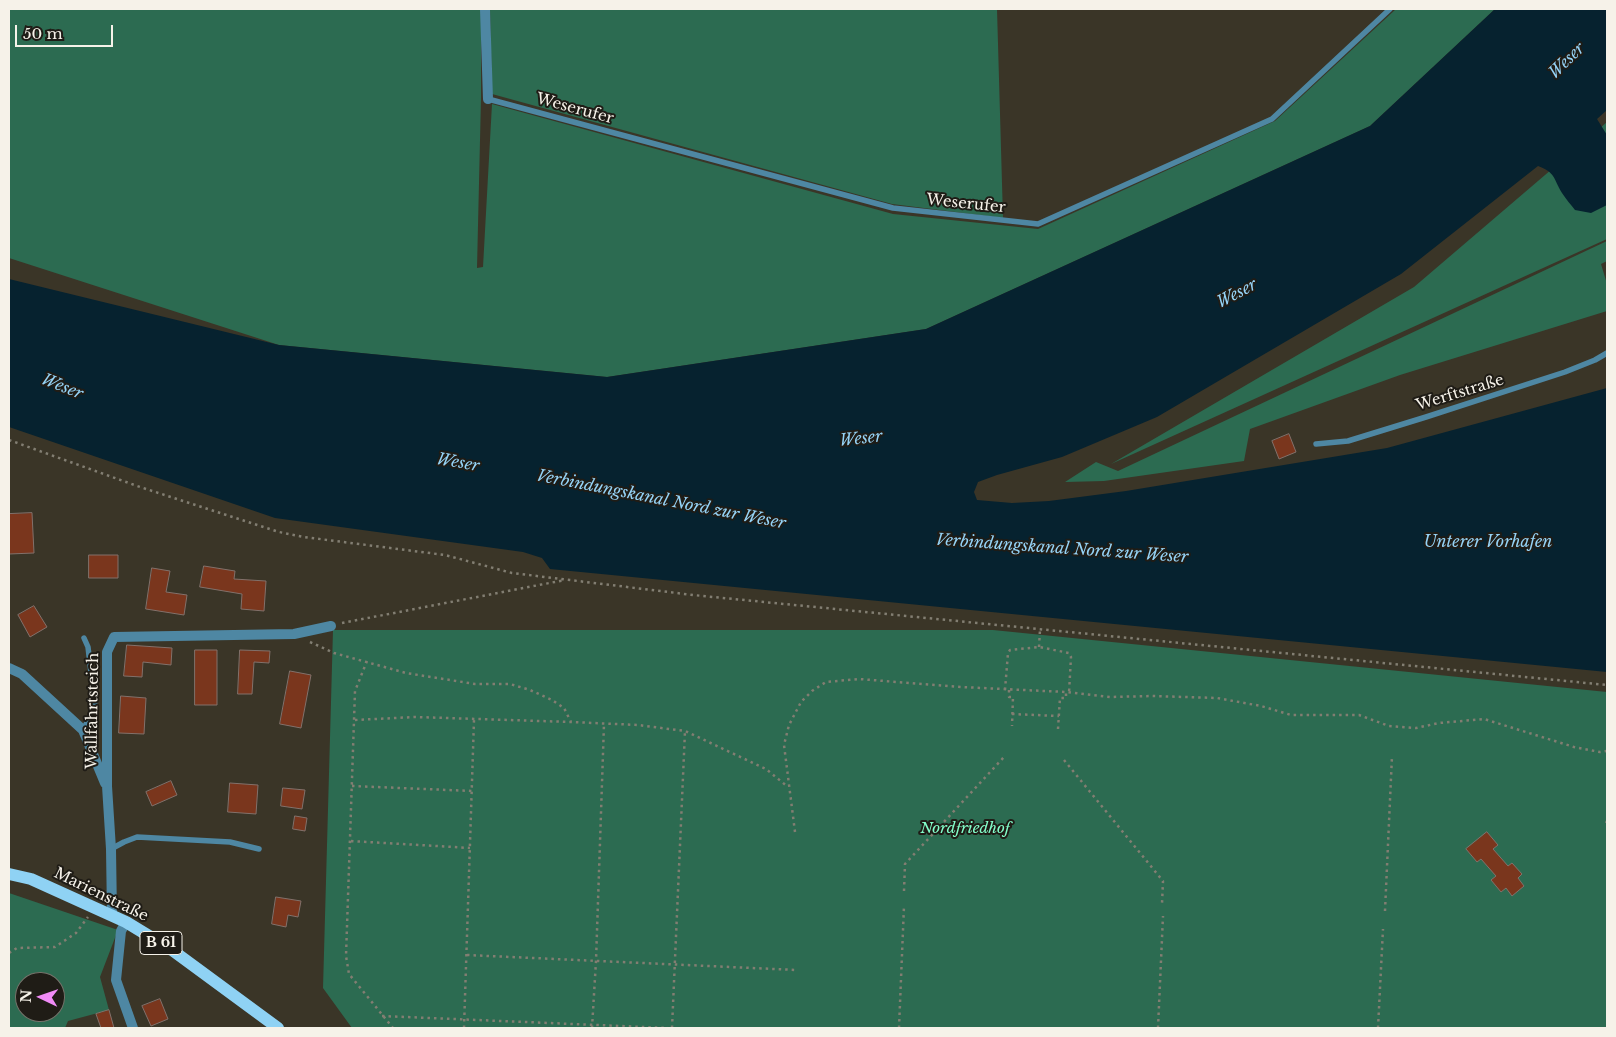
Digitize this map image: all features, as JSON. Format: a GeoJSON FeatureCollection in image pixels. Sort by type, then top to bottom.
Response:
{"type":"FeatureCollection","features":[{"type":"Feature","properties":{"kind":"main road","name":"Marienstraße"},"geometry":{"type":"LineString","coordinates":[[9,874],[31,879],[126,922],[172,950],[278,1028]]}},
{"type":"Feature","properties":{"kind":"street"},"geometry":{"type":"LineString","coordinates":[[486,9],[488,99]]}},
{"type":"Feature","properties":{"kind":"street","name":"Wallfahrtsteich"},"geometry":{"type":"LineString","coordinates":[[112,915],[111,849],[107,786],[107,652],[114,637],[294,634],[331,626]]}},
{"type":"Feature","properties":{"kind":"street"},"geometry":{"type":"LineString","coordinates":[[9,668],[22,674],[83,730],[107,786]]}},
{"type":"Feature","properties":{"kind":"street"},"geometry":{"type":"LineString","coordinates":[[126,922],[121,931],[116,980],[133,1028]]}},
{"type":"Feature","properties":{"kind":"lane","name":"Weserufer"},"geometry":{"type":"LineString","coordinates":[[488,99],[893,208],[1038,224],[1272,119],[1390,9]]}},
{"type":"Feature","properties":{"kind":"lane","name":"Werftstraße"},"geometry":{"type":"LineString","coordinates":[[1316,444],[1348,441],[1426,417],[1565,372],[1607,353]]}},
{"type":"Feature","properties":{"kind":"lane","name":"Wallfahrtsteich"},"geometry":{"type":"LineString","coordinates":[[83,730],[95,707],[88,647],[84,638]]}},
{"type":"Feature","properties":{"kind":"lane"},"geometry":{"type":"LineString","coordinates":[[111,849],[138,837],[230,842],[259,849]]}},
{"type":"Feature","properties":{"kind":"path"},"geometry":{"type":"LineString","coordinates":[[9,440],[140,487],[279,532],[304,537],[445,555],[512,573],[693,596],[1607,685]]}},
{"type":"Feature","properties":{"kind":"path"},"geometry":{"type":"LineString","coordinates":[[350,620],[567,580]]}},
{"type":"Feature","properties":{"kind":"path"},"geometry":{"type":"LineString","coordinates":[[1039,647],[1040,630]]}},
{"type":"Feature","properties":{"kind":"path"},"geometry":{"type":"LineString","coordinates":[[294,634],[334,653],[406,673],[474,684],[510,684],[530,690],[564,708],[570,722]]}},
{"type":"Feature","properties":{"kind":"path"},"geometry":{"type":"LineString","coordinates":[[1012,726],[1013,697],[1008,697],[1007,690],[1008,653],[1014,649],[1039,647],[1069,653],[1071,657],[1068,692],[1066,698],[1060,698],[1058,729]]}},
{"type":"Feature","properties":{"kind":"path"},"geometry":{"type":"LineString","coordinates":[[367,661],[355,691],[346,956],[349,974],[393,1028]]}},
{"type":"Feature","properties":{"kind":"path"},"geometry":{"type":"LineString","coordinates":[[795,832],[784,745],[789,726],[801,702],[812,691],[826,682],[859,679],[1110,696],[1217,698],[1261,706],[1291,715],[1359,715],[1389,726],[1416,728],[1439,723],[1484,719],[1574,746],[1600,752],[1607,751]]}},
{"type":"Feature","properties":{"kind":"path"},"geometry":{"type":"LineString","coordinates":[[1012,714],[1059,716]]}},
{"type":"Feature","properties":{"kind":"path"},"geometry":{"type":"LineString","coordinates":[[355,720],[415,717],[570,722],[638,725],[685,731],[766,769],[790,788]]}},
{"type":"Feature","properties":{"kind":"path"},"geometry":{"type":"LineString","coordinates":[[464,1028],[474,720]]}},
{"type":"Feature","properties":{"kind":"path"},"geometry":{"type":"LineString","coordinates":[[592,1027],[604,724]]}},
{"type":"Feature","properties":{"kind":"path"},"geometry":{"type":"LineString","coordinates":[[672,1028],[685,731]]}},
{"type":"Feature","properties":{"kind":"path"},"geometry":{"type":"LineString","coordinates":[[1385,911],[1392,756]]}},
{"type":"Feature","properties":{"kind":"path"},"geometry":{"type":"LineString","coordinates":[[904,891],[905,864],[1004,757]]}},
{"type":"Feature","properties":{"kind":"path"},"geometry":{"type":"LineString","coordinates":[[1064,760],[1163,881],[1162,904]]}},
{"type":"Feature","properties":{"kind":"path"},"geometry":{"type":"LineString","coordinates":[[352,786],[472,791]]}},
{"type":"Feature","properties":{"kind":"path"},"geometry":{"type":"LineString","coordinates":[[351,841],[470,848]]}},
{"type":"Feature","properties":{"kind":"path"},"geometry":{"type":"LineString","coordinates":[[899,1028],[904,906]]}},
{"type":"Feature","properties":{"kind":"path"},"geometry":{"type":"LineString","coordinates":[[9,954],[17,948],[55,947],[76,933],[94,907]]}},
{"type":"Feature","properties":{"kind":"path"},"geometry":{"type":"LineString","coordinates":[[1158,1028],[1162,916]]}},
{"type":"Feature","properties":{"kind":"path"},"geometry":{"type":"LineString","coordinates":[[1378,1028],[1383,929]]}},
{"type":"Feature","properties":{"kind":"path"},"geometry":{"type":"LineString","coordinates":[[467,955],[796,970]]}},
{"type":"Feature","properties":{"kind":"path"},"geometry":{"type":"LineString","coordinates":[[382,1016],[592,1027],[668,1028]]}},
{"type":"Feature","properties":{"kind":"green space"},"geometry":{"type":"Polygon","coordinates":[[[9,9],[481,9],[477,268],[483,267],[492,104],[893,214],[1038,229],[1275,121],[1396,9],[1495,9],[1370,126],[926,329],[607,377],[279,345],[9,258],[9,9]]]}},
{"type":"Feature","properties":{"kind":"green space"},"geometry":{"type":"Polygon","coordinates":[[[490,9],[997,9],[1003,218],[892,204],[492,94],[490,9]]]}},
{"type":"Feature","properties":{"kind":"green space"},"geometry":{"type":"Polygon","coordinates":[[[1607,122],[1607,239],[1111,464],[1414,287],[1607,122]]]}},
{"type":"Feature","properties":{"kind":"green space"},"geometry":{"type":"Polygon","coordinates":[[[1607,241],[1607,261],[1601,264],[1607,284],[1607,311],[1400,375],[1250,429],[1244,461],[1104,481],[1065,482],[1096,462],[1118,471],[1607,241]]]}},
{"type":"Feature","properties":{"kind":"green space","name":"Nordfriedhof"},"geometry":{"type":"Polygon","coordinates":[[[333,630],[993,630],[1607,692],[1607,1028],[352,1028],[323,988],[333,630]]]}},
{"type":"Feature","properties":{"kind":"green space"},"geometry":{"type":"Polygon","coordinates":[[[9,893],[118,930],[100,977],[109,1010],[68,1021],[65,1028],[9,1028],[9,893]]]}},
{"type":"Feature","properties":{"kind":"water"},"geometry":{"type":"Polygon","coordinates":[[[1495,9],[1607,9],[1607,110],[1597,119],[1607,135],[1607,205],[1591,213],[1575,210],[1551,174],[1538,166],[1401,274],[1157,417],[1062,457],[978,482],[974,492],[977,500],[1012,503],[1049,501],[1126,491],[1387,448],[1607,388],[1607,672],[550,569],[542,558],[523,552],[275,518],[9,427],[9,279],[279,345],[607,377],[926,329],[1370,126],[1495,9]]]}},
{"type":"Feature","properties":{"kind":"building"},"geometry":{"type":"Polygon","coordinates":[[[1289,434],[1296,452],[1279,459],[1272,441],[1289,434]]]}},
{"type":"Feature","properties":{"kind":"building"},"geometry":{"type":"Polygon","coordinates":[[[32,513],[34,553],[9,554],[9,514],[32,513]]]}},
{"type":"Feature","properties":{"kind":"building"},"geometry":{"type":"Polygon","coordinates":[[[89,555],[118,555],[118,578],[89,578],[89,555]]]}},
{"type":"Feature","properties":{"kind":"building"},"geometry":{"type":"Polygon","coordinates":[[[204,566],[235,571],[234,579],[266,581],[264,611],[241,609],[242,594],[200,587],[204,566]]]}},
{"type":"Feature","properties":{"kind":"building"},"geometry":{"type":"Polygon","coordinates":[[[152,568],[170,571],[166,592],[187,595],[184,615],[146,609],[152,568]]]}},
{"type":"Feature","properties":{"kind":"building"},"geometry":{"type":"Polygon","coordinates":[[[34,606],[47,627],[30,637],[18,615],[34,606]]]}},
{"type":"Feature","properties":{"kind":"building"},"geometry":{"type":"Polygon","coordinates":[[[127,645],[172,648],[171,665],[143,662],[142,677],[124,676],[127,645]]]}},
{"type":"Feature","properties":{"kind":"building"},"geometry":{"type":"Polygon","coordinates":[[[195,650],[217,650],[217,705],[195,705],[195,650]]]}},
{"type":"Feature","properties":{"kind":"building"},"geometry":{"type":"Polygon","coordinates":[[[240,650],[270,651],[269,663],[254,662],[252,694],[238,694],[240,650]]]}},
{"type":"Feature","properties":{"kind":"building"},"geometry":{"type":"Polygon","coordinates":[[[290,671],[311,675],[301,728],[280,724],[290,671]]]}},
{"type":"Feature","properties":{"kind":"building"},"geometry":{"type":"Polygon","coordinates":[[[121,696],[146,698],[144,734],[119,733],[121,696]]]}},
{"type":"Feature","properties":{"kind":"building"},"geometry":{"type":"Polygon","coordinates":[[[171,781],[177,795],[152,806],[146,792],[171,781]]]}},
{"type":"Feature","properties":{"kind":"building"},"geometry":{"type":"Polygon","coordinates":[[[230,783],[258,785],[256,814],[228,812],[230,783]]]}},
{"type":"Feature","properties":{"kind":"building"},"geometry":{"type":"Polygon","coordinates":[[[283,788],[305,790],[302,809],[281,806],[283,788]]]}},
{"type":"Feature","properties":{"kind":"building"},"geometry":{"type":"Polygon","coordinates":[[[295,816],[307,818],[305,831],[293,829],[295,816]]]}},
{"type":"Feature","properties":{"kind":"building"},"geometry":{"type":"Polygon","coordinates":[[[1487,832],[1498,845],[1493,849],[1508,866],[1512,863],[1522,874],[1518,878],[1524,886],[1512,896],[1506,888],[1501,892],[1491,880],[1496,876],[1481,859],[1477,862],[1466,849],[1487,832]]]}},
{"type":"Feature","properties":{"kind":"building"},"geometry":{"type":"Polygon","coordinates":[[[276,897],[301,901],[298,917],[288,915],[286,927],[272,924],[276,897]]]}},
{"type":"Feature","properties":{"kind":"building"},"geometry":{"type":"Polygon","coordinates":[[[160,999],[168,1019],[151,1026],[142,1006],[160,999]]]}},
{"type":"Feature","properties":{"kind":"building"},"geometry":{"type":"Polygon","coordinates":[[[109,1010],[114,1028],[101,1028],[96,1014],[109,1010]]]}},
{"type":"Feature","properties":{"kind":"water label","name":"Weser"},"geometry":{"type":"Point","coordinates":[1567,61]}},
{"type":"Feature","properties":{"kind":"water label","name":"Weser"},"geometry":{"type":"Point","coordinates":[1237,294]}},
{"type":"Feature","properties":{"kind":"water label","name":"Weser"},"geometry":{"type":"Point","coordinates":[62,387]}},
{"type":"Feature","properties":{"kind":"water label","name":"Weser"},"geometry":{"type":"Point","coordinates":[861,439]}},
{"type":"Feature","properties":{"kind":"water label","name":"Weser"},"geometry":{"type":"Point","coordinates":[458,463]}},
{"type":"Feature","properties":{"kind":"water label","name":"Verbindungskanal Nord zur Weser"},"geometry":{"type":"Point","coordinates":[661,500]}},
{"type":"Feature","properties":{"kind":"water label","name":"Unterer Vorhafen"},"geometry":{"type":"Point","coordinates":[1488,542]}},
{"type":"Feature","properties":{"kind":"water label","name":"Verbindungskanal Nord zur Weser"},"geometry":{"type":"Point","coordinates":[1062,549]}}]}
